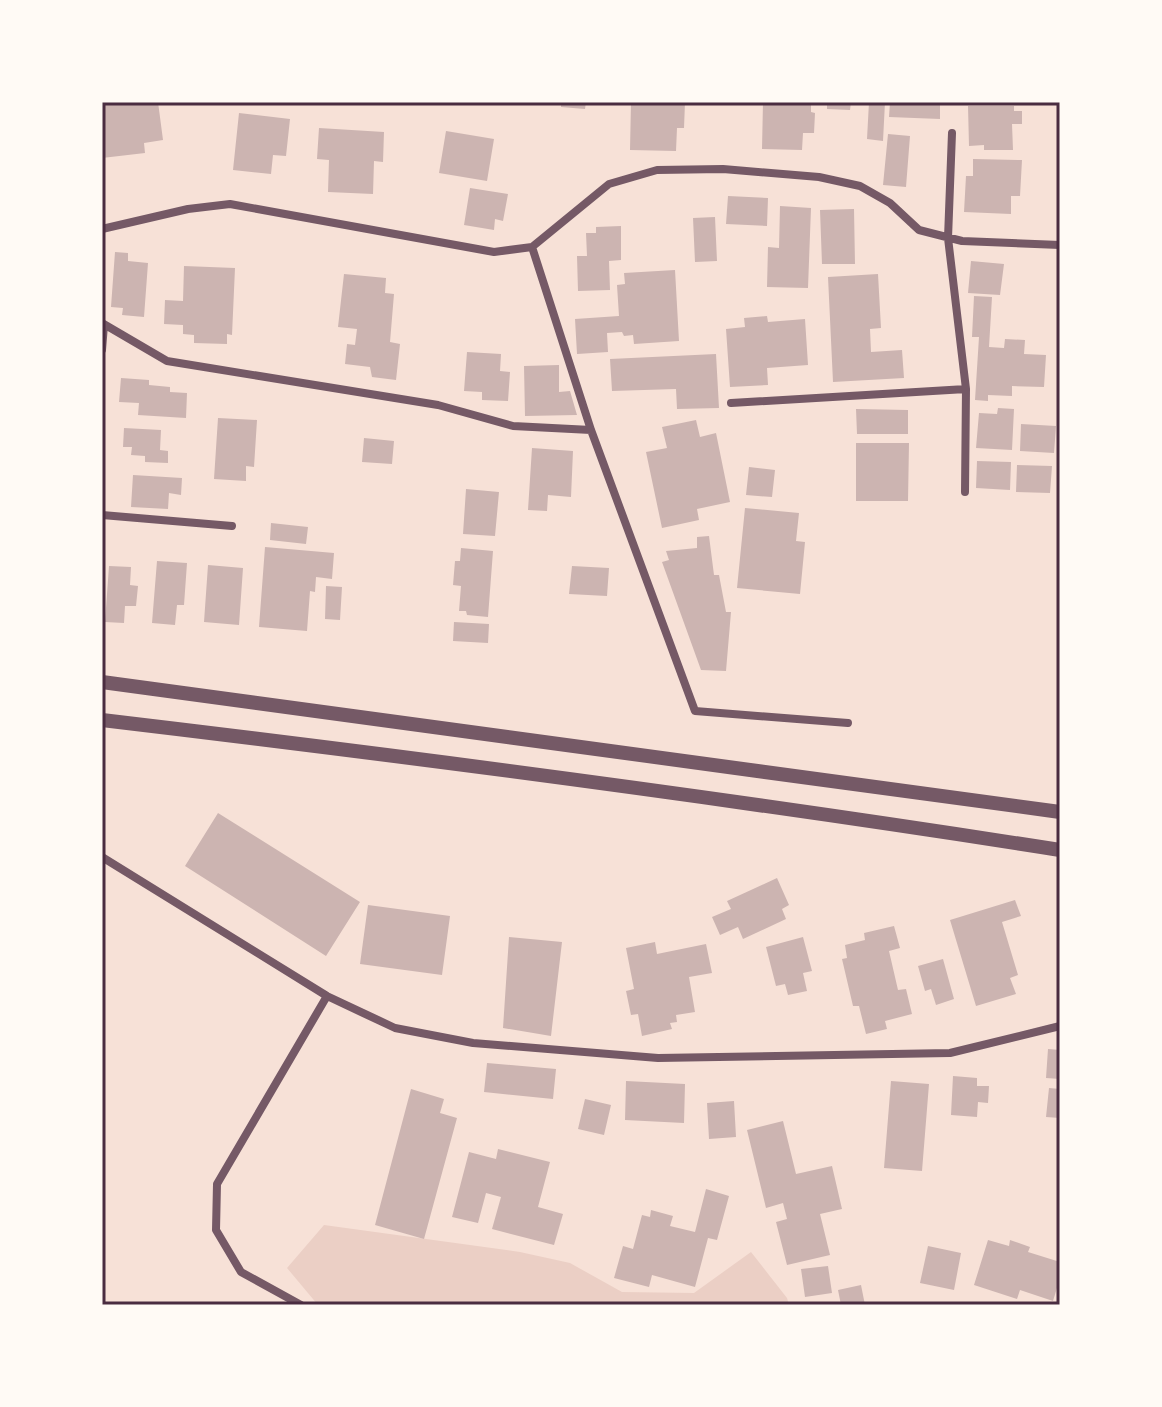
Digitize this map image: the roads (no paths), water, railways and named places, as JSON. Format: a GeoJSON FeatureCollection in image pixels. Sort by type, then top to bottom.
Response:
{"type":"FeatureCollection","features":[{"type":"Feature","properties":{"kind":"street"},"geometry":{"type":"LineString","coordinates":[[952,133],[948,238],[966,389],[965,492]]}},
{"type":"Feature","properties":{"kind":"street"},"geometry":{"type":"LineString","coordinates":[[102,229],[188,209],[230,204],[494,252],[532,247],[609,184],[657,170],[723,169],[819,177],[860,186],[890,203],[919,230],[948,238],[1060,245]]}},
{"type":"Feature","properties":{"kind":"street"},"geometry":{"type":"LineString","coordinates":[[532,247],[591,430],[695,711],[848,723]]}},
{"type":"Feature","properties":{"kind":"street"},"geometry":{"type":"LineString","coordinates":[[102,350],[103,324],[167,361],[438,405],[513,426],[591,430]]}},
{"type":"Feature","properties":{"kind":"street"},"geometry":{"type":"LineString","coordinates":[[731,403],[966,389]]}},
{"type":"Feature","properties":{"kind":"street"},"geometry":{"type":"LineString","coordinates":[[102,515],[232,526]]}},
{"type":"Feature","properties":{"kind":"street"},"geometry":{"type":"LineString","coordinates":[[102,682],[1060,812]]}},
{"type":"Feature","properties":{"kind":"street"},"geometry":{"type":"LineString","coordinates":[[102,720],[385,753],[794,808],[1060,850]]}},
{"type":"Feature","properties":{"kind":"street"},"geometry":{"type":"LineString","coordinates":[[102,857],[327,996],[395,1028],[473,1043],[658,1058],[950,1053],[1060,1026]]}},
{"type":"Feature","properties":{"kind":"street"},"geometry":{"type":"LineString","coordinates":[[301,1305],[241,1272],[216,1230],[217,1184],[327,996]]}}]}
